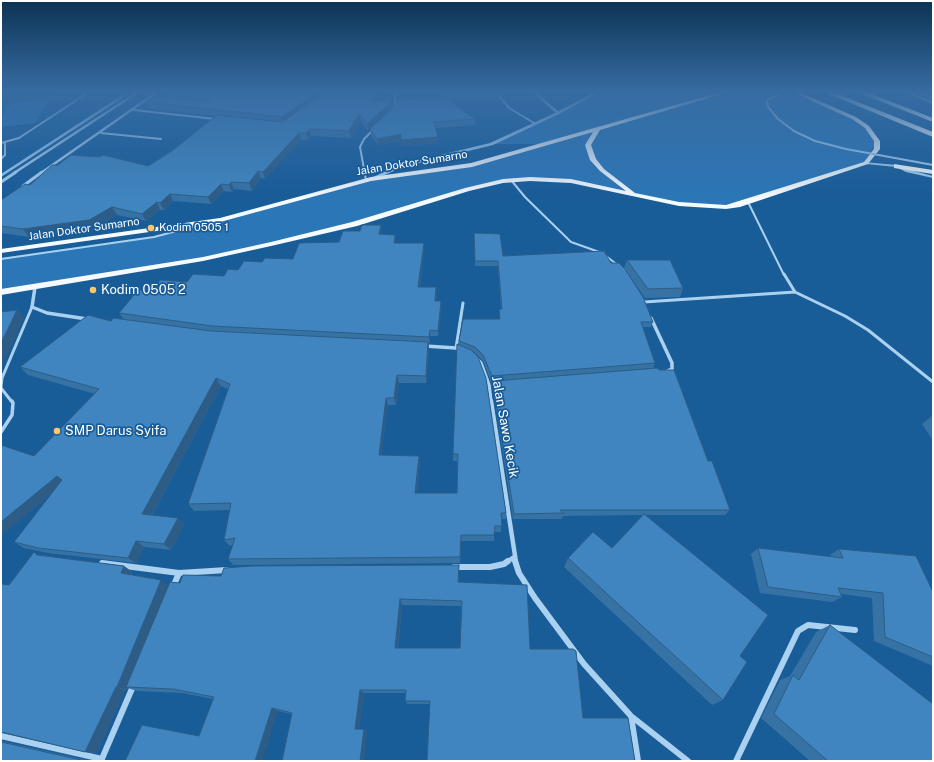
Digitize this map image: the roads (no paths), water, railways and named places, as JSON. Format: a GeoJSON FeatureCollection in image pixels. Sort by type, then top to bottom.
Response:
{"type":"FeatureCollection","features":[{"type":"Feature","properties":{"kind":"highway"},"geometry":{"type":"LineString","coordinates":[[915,128],[933,135]]}},
{"type":"Feature","properties":{"kind":"highway"},"geometry":{"type":"LineString","coordinates":[[897,166],[933,172]]}},
{"type":"Feature","properties":{"kind":"main road"},"geometry":{"type":"LineString","coordinates":[[598,128],[588,145],[592,160],[602,170],[636,194]]}},
{"type":"Feature","properties":{"kind":"main road","name":"Jalan Doktor Sumarno"},"geometry":{"type":"LineString","coordinates":[[1,251],[199,225],[257,211],[368,179],[472,165],[598,128]]}},
{"type":"Feature","properties":{"kind":"main road"},"geometry":{"type":"LineString","coordinates":[[1,292],[203,259],[354,224],[468,189],[512,180],[571,181],[697,206],[726,207],[748,202],[866,163],[878,149],[876,138],[867,128]]}},
{"type":"Feature","properties":{"kind":"street"},"geometry":{"type":"LineString","coordinates":[[1,182],[84,128]]}},
{"type":"Feature","properties":{"kind":"street"},"geometry":{"type":"LineString","coordinates":[[20,188],[109,128]]}},
{"type":"Feature","properties":{"kind":"street"},"geometry":{"type":"LineString","coordinates":[[368,179],[401,166],[491,144],[525,128]]}},
{"type":"Feature","properties":{"kind":"street"},"geometry":{"type":"LineString","coordinates":[[866,163],[897,166],[908,171],[933,177]]}},
{"type":"Feature","properties":{"kind":"street"},"geometry":{"type":"LineString","coordinates":[[35,287],[32,307],[56,315],[93,320]]}},
{"type":"Feature","properties":{"kind":"street"},"geometry":{"type":"LineString","coordinates":[[644,302],[647,309]]}},
{"type":"Feature","properties":{"kind":"street"},"geometry":{"type":"LineString","coordinates":[[650,316],[672,366],[670,370],[659,372]]}},
{"type":"Feature","properties":{"kind":"street"},"geometry":{"type":"LineString","coordinates":[[417,346],[456,348],[466,351]]}},
{"type":"Feature","properties":{"kind":"street","name":"Jalan Sawo Kecik"},"geometry":{"type":"LineString","coordinates":[[473,356],[481,363],[489,385],[514,557],[519,573],[535,598],[584,664],[631,716],[688,761]]}},
{"type":"Feature","properties":{"kind":"street"},"geometry":{"type":"LineString","coordinates":[[489,385],[497,385]]}},
{"type":"Feature","properties":{"kind":"street"},"geometry":{"type":"LineString","coordinates":[[451,567],[490,567],[504,564],[514,557]]}},
{"type":"Feature","properties":{"kind":"street"},"geometry":{"type":"LineString","coordinates":[[95,562],[179,573],[235,570]]}},
{"type":"Feature","properties":{"kind":"street"},"geometry":{"type":"LineString","coordinates":[[171,591],[179,573]]}},
{"type":"Feature","properties":{"kind":"street"},"geometry":{"type":"LineString","coordinates":[[736,761],[798,631],[808,625],[855,630]]}},
{"type":"Feature","properties":{"kind":"street"},"geometry":{"type":"LineString","coordinates":[[1,736],[101,760],[138,676]]}},
{"type":"Feature","properties":{"kind":"street"},"geometry":{"type":"LineString","coordinates":[[631,716],[638,761]]}},
{"type":"Feature","properties":{"kind":"lane"},"geometry":{"type":"LineString","coordinates":[[1,143],[20,138],[36,128]]}},
{"type":"Feature","properties":{"kind":"lane"},"geometry":{"type":"LineString","coordinates":[[368,179],[360,147],[364,139],[375,128]]}},
{"type":"Feature","properties":{"kind":"lane"},"geometry":{"type":"LineString","coordinates":[[789,128],[815,141],[846,149],[933,165]]}},
{"type":"Feature","properties":{"kind":"lane"},"geometry":{"type":"LineString","coordinates":[[101,133],[161,139]]}},
{"type":"Feature","properties":{"kind":"lane"},"geometry":{"type":"LineString","coordinates":[[1,159],[5,155],[5,143]]}},
{"type":"Feature","properties":{"kind":"lane"},"geometry":{"type":"LineString","coordinates":[[512,180],[525,197],[571,242],[609,256],[620,267]]}},
{"type":"Feature","properties":{"kind":"lane"},"geometry":{"type":"LineString","coordinates":[[748,202],[795,292]]}},
{"type":"Feature","properties":{"kind":"lane"},"geometry":{"type":"LineString","coordinates":[[1,259],[152,237],[199,225]]}},
{"type":"Feature","properties":{"kind":"lane"},"geometry":{"type":"LineString","coordinates":[[640,295],[644,302],[795,292],[813,302],[845,316],[868,330],[933,382]]}},
{"type":"Feature","properties":{"kind":"lane"},"geometry":{"type":"LineString","coordinates":[[456,348],[463,303]]}},
{"type":"Feature","properties":{"kind":"lane"},"geometry":{"type":"LineString","coordinates":[[1,432],[12,415],[13,403],[1,387],[2,378],[32,307]]}},
{"type":"Feature","properties":{"kind":"waterway"},"geometry":{"type":"LineString","coordinates":[[1,176],[75,128]]}},
{"type":"Feature","properties":{"kind":"place","name":"Kodim 0505 1"},"geometry":{"type":"Point","coordinates":[151,228]}},
{"type":"Feature","properties":{"kind":"place","name":"Kodim 0505 2"},"geometry":{"type":"Point","coordinates":[93,290]}},
{"type":"Feature","properties":{"kind":"place","name":"SMP Darus Syifa"},"geometry":{"type":"Point","coordinates":[57,431]}}]}
